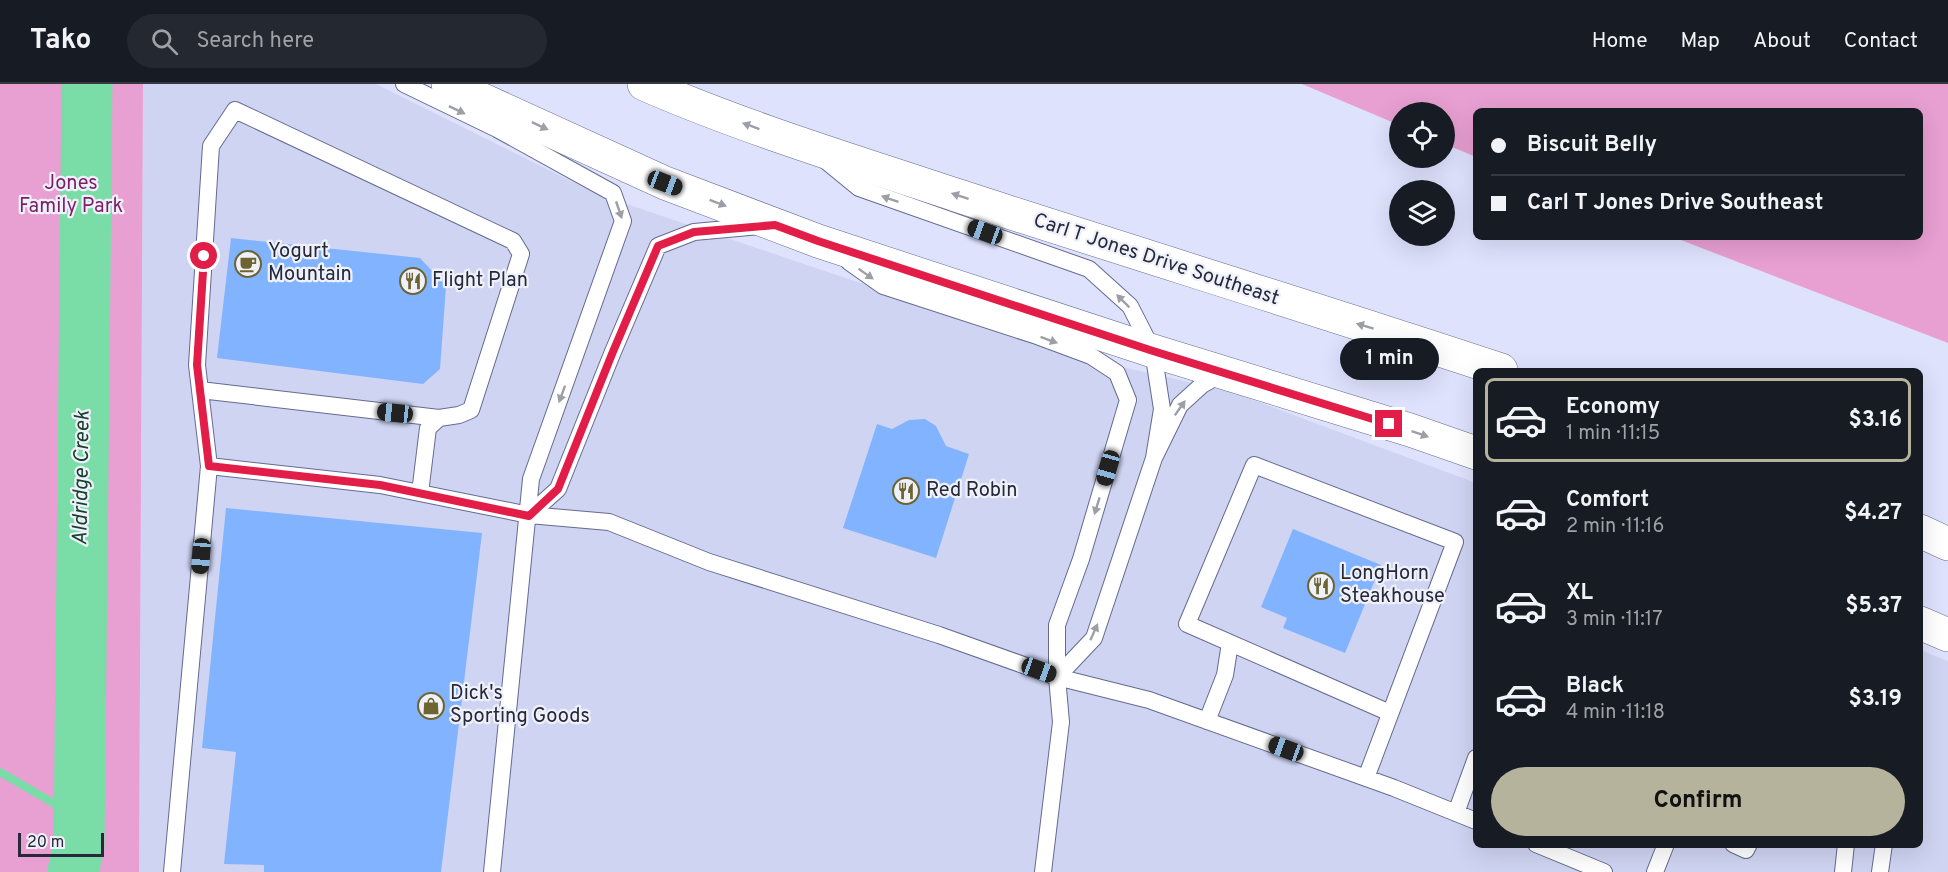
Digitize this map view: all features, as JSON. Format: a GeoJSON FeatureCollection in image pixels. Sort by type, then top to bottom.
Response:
{"type":"FeatureCollection","features":[{"type":"Feature","properties":{"kind":"main road"},"geometry":{"type":"LineString","coordinates":[[448,84],[665,183],[818,241],[1153,351],[1410,430],[1473,452]]}},
{"type":"Feature","properties":{"kind":"main road","name":"Carl T Jones Drive Southeast"},"geometry":{"type":"LineString","coordinates":[[644,84],[806,146],[1495,368]]}},
{"type":"Feature","properties":{"kind":"main road"},"geometry":{"type":"LineString","coordinates":[[1923,532],[1948,544]]}},
{"type":"Feature","properties":{"kind":"main road"},"geometry":{"type":"LineString","coordinates":[[1923,624],[1948,635]]}},
{"type":"Feature","properties":{"kind":"lane"},"geometry":{"type":"LineString","coordinates":[[404,84],[497,129],[613,193],[623,221],[531,479],[492,872]]}},
{"type":"Feature","properties":{"kind":"lane"},"geometry":{"type":"LineString","coordinates":[[172,872],[209,466],[197,365],[211,146],[235,111],[513,241],[521,254],[471,410],[459,415],[438,418],[200,390]]}},
{"type":"Feature","properties":{"kind":"lane"},"geometry":{"type":"LineString","coordinates":[[806,146],[860,188],[1089,269],[1130,306],[1153,351],[1162,409],[1154,458]]}},
{"type":"Feature","properties":{"kind":"lane"},"geometry":{"type":"LineString","coordinates":[[529,516],[558,489],[658,246],[694,232],[775,225]]}},
{"type":"Feature","properties":{"kind":"lane"},"geometry":{"type":"LineString","coordinates":[[818,241],[884,286],[1091,356],[1117,373],[1128,400],[1081,559],[1057,625],[1061,722],[1043,872]]}},
{"type":"Feature","properties":{"kind":"lane"},"geometry":{"type":"LineString","coordinates":[[1058,677],[1094,638],[1154,458],[1180,405],[1202,385],[1224,373]]}},
{"type":"Feature","properties":{"kind":"lane"},"geometry":{"type":"LineString","coordinates":[[420,493],[428,428],[438,418]]}},
{"type":"Feature","properties":{"kind":"lane"},"geometry":{"type":"LineString","coordinates":[[1366,778],[1455,542],[1254,465],[1187,624],[1390,713]]}},
{"type":"Feature","properties":{"kind":"lane"},"geometry":{"type":"LineString","coordinates":[[209,466],[380,485],[529,516],[609,522],[709,562],[939,635],[1058,677],[1149,700],[1366,778],[1473,820]]}},
{"type":"Feature","properties":{"kind":"lane"},"geometry":{"type":"LineString","coordinates":[[1207,721],[1225,675],[1230,643]]}},
{"type":"Feature","properties":{"kind":"lane"},"geometry":{"type":"LineString","coordinates":[[1456,813],[1473,766]]}},
{"type":"Feature","properties":{"kind":"lane"},"geometry":{"type":"LineString","coordinates":[[1546,848],[1604,872]]}},
{"type":"Feature","properties":{"kind":"lane"},"geometry":{"type":"LineString","coordinates":[[1655,872],[1664,848]]}},
{"type":"Feature","properties":{"kind":"lane"},"geometry":{"type":"LineString","coordinates":[[1843,872],[1846,848]]}},
{"type":"Feature","properties":{"kind":"lane"},"geometry":{"type":"LineString","coordinates":[[1880,872],[1883,848]]}},
{"type":"Feature","properties":{"kind":"shaded area"},"geometry":{"type":"Polygon","coordinates":[[[143,84],[376,84],[597,194],[1082,358],[1229,391],[1473,482],[1473,848],[1923,848],[1923,651],[1948,661],[1948,872],[139,872],[143,84]]]}},
{"type":"Feature","properties":{"kind":"green space","name":"Jones Family Park"},"geometry":{"type":"Polygon","coordinates":[[[0,84],[143,84],[139,872],[0,872],[0,84]]]}},
{"type":"Feature","properties":{"kind":"green space"},"geometry":{"type":"Polygon","coordinates":[[[1302,84],[1948,84],[1948,343],[1681,240],[1923,240],[1923,108],[1473,108],[1473,156],[1455,148],[1455,102],[1389,102],[1389,121],[1302,84]]]}},
{"type":"Feature","properties":{"kind":"building"},"geometry":{"type":"Polygon","coordinates":[[[231,238],[420,258],[446,286],[440,369],[423,384],[217,358],[231,238]]]}},
{"type":"Feature","properties":{"kind":"building","name":"Red Robin"},"geometry":{"type":"Polygon","coordinates":[[[925,419],[936,426],[946,446],[969,454],[936,558],[843,528],[877,424],[892,429],[909,420],[925,419]]]}},
{"type":"Feature","properties":{"kind":"building"},"geometry":{"type":"Polygon","coordinates":[[[226,508],[482,533],[441,872],[264,872],[264,865],[224,864],[236,752],[202,748],[226,508]]]}},
{"type":"Feature","properties":{"kind":"building","name":"LongHorn Steakhouse"},"geometry":{"type":"Polygon","coordinates":[[[1293,529],[1381,565],[1345,653],[1283,628],[1287,618],[1261,607],[1293,529]]]}},
{"type":"Feature","properties":{"kind":"waterway","name":"Aldridge Creek"},"geometry":{"type":"LineString","coordinates":[[73,872],[79,846],[87,84]]}},
{"type":"Feature","properties":{"kind":"waterway"},"geometry":{"type":"LineString","coordinates":[[0,772],[79,818]]}},
{"type":"Feature","properties":{"kind":"place","name":"Yogurt Mountain"},"geometry":{"type":"Point","coordinates":[248,264]}},
{"type":"Feature","properties":{"kind":"place","name":"Flight Plan"},"geometry":{"type":"Point","coordinates":[413,281]}},
{"type":"Feature","properties":{"kind":"place","name":"Red Robin"},"geometry":{"type":"Point","coordinates":[906,491]}},
{"type":"Feature","properties":{"kind":"place","name":"LongHorn Steakhouse"},"geometry":{"type":"Point","coordinates":[1321,586]}},
{"type":"Feature","properties":{"kind":"place","name":"Dick's Sporting Goods"},"geometry":{"type":"Point","coordinates":[431,706]}},
{"type":"Feature","properties":{"kind":"route"},"geometry":{"type":"LineString","coordinates":[[204,256],[197,365],[209,466],[380,485],[529,516],[558,489],[658,246],[694,232],[775,225],[1153,351],[1389,424]]}}]}
